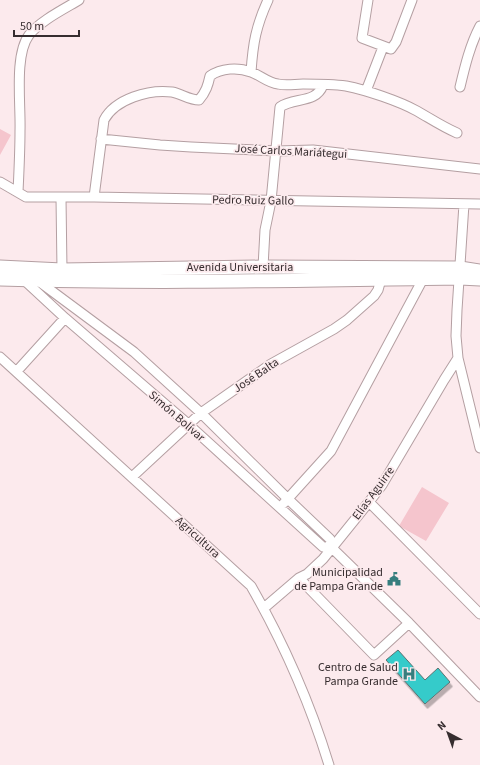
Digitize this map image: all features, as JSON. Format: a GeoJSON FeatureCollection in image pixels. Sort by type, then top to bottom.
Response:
{"type":"FeatureCollection","features":[{"type":"Feature","properties":{"kind":"main road","name":"Avenida Universitaria"},"geometry":{"type":"LineString","coordinates":[[0,267],[62,270],[263,267],[460,273],[480,279]]}},
{"type":"Feature","properties":{"kind":"main road","name":"Avenida Universitaria"},"geometry":{"type":"LineString","coordinates":[[0,279],[261,281],[423,279],[480,271]]}},
{"type":"Feature","properties":{"kind":"street"},"geometry":{"type":"LineString","coordinates":[[0,182],[18,192],[20,131],[19,76],[24,45],[28,36],[35,28],[79,0]]}},
{"type":"Feature","properties":{"kind":"street"},"geometry":{"type":"LineString","coordinates":[[251,72],[253,43],[268,0]]}},
{"type":"Feature","properties":{"kind":"street"},"geometry":{"type":"LineString","coordinates":[[368,0],[362,38],[391,49],[396,42],[412,0]]}},
{"type":"Feature","properties":{"kind":"street"},"geometry":{"type":"LineString","coordinates":[[460,87],[467,60],[480,26]]}},
{"type":"Feature","properties":{"kind":"street"},"geometry":{"type":"LineString","coordinates":[[366,91],[383,46]]}},
{"type":"Feature","properties":{"kind":"street"},"geometry":{"type":"LineString","coordinates":[[94,197],[104,120],[108,112],[125,100],[161,92],[173,92],[193,100],[199,100],[207,89],[210,76],[215,72],[225,69],[236,69],[251,72],[277,84],[345,86],[366,91],[405,105],[444,128],[457,133]]}},
{"type":"Feature","properties":{"kind":"street"},"geometry":{"type":"LineString","coordinates":[[263,267],[265,230],[271,201],[277,151],[280,107],[292,102],[309,99],[321,90],[323,85]]}},
{"type":"Feature","properties":{"kind":"street","name":"José Carlos Mariátegui"},"geometry":{"type":"LineString","coordinates":[[102,138],[160,145],[277,151],[313,150],[408,162],[480,168]]}},
{"type":"Feature","properties":{"kind":"street","name":"Pedro Ruiz Gallo"},"geometry":{"type":"LineString","coordinates":[[18,192],[26,197],[61,198],[94,197],[480,204]]}},
{"type":"Feature","properties":{"kind":"street"},"geometry":{"type":"LineString","coordinates":[[61,198],[62,270]]}},
{"type":"Feature","properties":{"kind":"street"},"geometry":{"type":"LineString","coordinates":[[464,204],[456,336],[458,358],[480,448]]}},
{"type":"Feature","properties":{"kind":"street","name":"José Balta"},"geometry":{"type":"LineString","coordinates":[[132,477],[201,413],[272,364],[347,320],[374,296],[378,290],[380,279]]}},
{"type":"Feature","properties":{"kind":"street"},"geometry":{"type":"LineString","coordinates":[[279,508],[331,451],[423,279]]}},
{"type":"Feature","properties":{"kind":"street","name":"Simón Bolívar"},"geometry":{"type":"LineString","coordinates":[[30,280],[64,318],[188,424],[323,547],[331,547]]}},
{"type":"Feature","properties":{"kind":"street","name":"Simón Bolívar"},"geometry":{"type":"LineString","coordinates":[[30,280],[134,352],[201,413],[330,539],[331,547],[409,623],[480,697]]}},
{"type":"Feature","properties":{"kind":"street"},"geometry":{"type":"LineString","coordinates":[[17,371],[64,318]]}},
{"type":"Feature","properties":{"kind":"street","name":"Agricultura"},"geometry":{"type":"LineString","coordinates":[[0,357],[251,586],[264,608],[309,704],[329,765]]}},
{"type":"Feature","properties":{"kind":"street","name":"Elías Aguirre"},"geometry":{"type":"LineString","coordinates":[[264,608],[299,578],[307,574],[322,559],[369,502],[382,484],[458,358]]}},
{"type":"Feature","properties":{"kind":"street"},"geometry":{"type":"LineString","coordinates":[[369,502],[480,614]]}},
{"type":"Feature","properties":{"kind":"street"},"geometry":{"type":"LineString","coordinates":[[299,578],[374,656],[409,623]]}},
{"type":"Feature","properties":{"kind":"shaded area"},"geometry":{"type":"Polygon","coordinates":[[[0,129],[11,135],[0,155],[0,129]]]}},
{"type":"Feature","properties":{"kind":"shaded area"},"geometry":{"type":"Polygon","coordinates":[[[422,487],[449,503],[426,541],[399,526],[422,487]]]}},
{"type":"Feature","properties":{"kind":"building","name":"Centro de Salud Pampa Grande"},"geometry":{"type":"Polygon","coordinates":[[[398,650],[425,680],[438,668],[450,682],[425,704],[386,660],[398,650]]]}},
{"type":"Feature","properties":{"kind":"place","name":"Municipalidad de Pampa Grande"},"geometry":{"type":"Point","coordinates":[394,579]}},
{"type":"Feature","properties":{"kind":"place","name":"Centro de Salud Pampa Grande"},"geometry":{"type":"Point","coordinates":[409,674]}}]}
